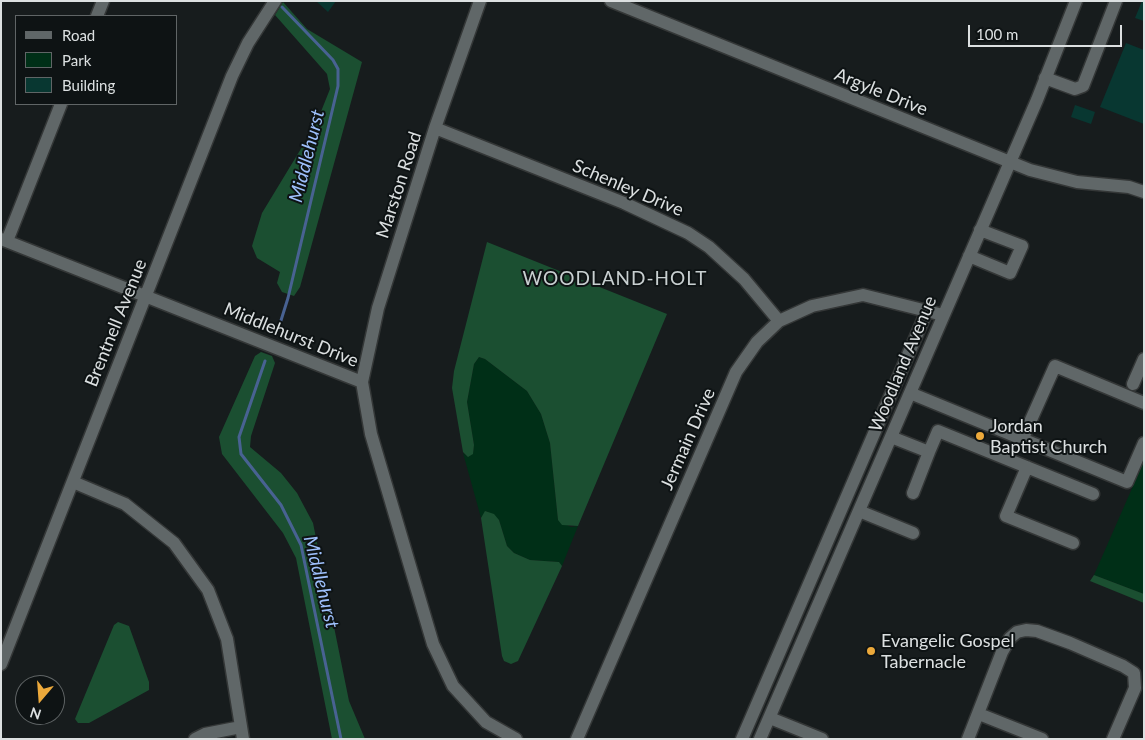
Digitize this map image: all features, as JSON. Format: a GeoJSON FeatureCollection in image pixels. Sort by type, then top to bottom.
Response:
{"type":"FeatureCollection","features":[{"type":"Feature","properties":{"kind":"street"},"geometry":{"type":"LineString","coordinates":[[96,15],[102,1]]}},
{"type":"Feature","properties":{"kind":"street","name":"Brentnell Avenue"},"geometry":{"type":"LineString","coordinates":[[1,664],[232,76],[248,43],[275,1]]}},
{"type":"Feature","properties":{"kind":"street","name":"Marston Road"},"geometry":{"type":"LineString","coordinates":[[362,382],[378,308],[435,128],[480,1]]}},
{"type":"Feature","properties":{"kind":"street","name":"Argyle Drive"},"geometry":{"type":"LineString","coordinates":[[612,1],[1030,170],[1077,182],[1129,187],[1144,192]]}},
{"type":"Feature","properties":{"kind":"street","name":"Woodland Avenue"},"geometry":{"type":"LineString","coordinates":[[760,739],[1010,162],[1076,1]]}},
{"type":"Feature","properties":{"kind":"street"},"geometry":{"type":"LineString","coordinates":[[1045,78],[1075,89],[1083,86],[1116,1]]}},
{"type":"Feature","properties":{"kind":"street"},"geometry":{"type":"LineString","coordinates":[[4,240],[61,105]]}},
{"type":"Feature","properties":{"kind":"street","name":"Schenley Drive"},"geometry":{"type":"LineString","coordinates":[[435,128],[624,203],[688,233],[708,247],[744,279],[779,321]]}},
{"type":"Feature","properties":{"kind":"street"},"geometry":{"type":"LineString","coordinates":[[969,256],[1010,273],[1022,246],[980,230]]}},
{"type":"Feature","properties":{"kind":"street","name":"Middlehurst Drive"},"geometry":{"type":"LineString","coordinates":[[4,240],[362,382],[371,434],[433,644],[452,686],[486,722],[516,739]]}},
{"type":"Feature","properties":{"kind":"street","name":"Jermain Drive"},"geometry":{"type":"LineString","coordinates":[[577,739],[736,372],[757,342],[779,321],[812,306],[863,295],[943,315]]}},
{"type":"Feature","properties":{"kind":"street"},"geometry":{"type":"LineString","coordinates":[[742,739],[927,311]]}},
{"type":"Feature","properties":{"kind":"street"},"geometry":{"type":"LineString","coordinates":[[1134,384],[1144,359]]}},
{"type":"Feature","properties":{"kind":"street"},"geometry":{"type":"LineString","coordinates":[[1022,440],[1055,366],[1144,403]]}},
{"type":"Feature","properties":{"kind":"street"},"geometry":{"type":"LineString","coordinates":[[910,394],[1127,482],[1144,443]]}},
{"type":"Feature","properties":{"kind":"street"},"geometry":{"type":"LineString","coordinates":[[913,493],[938,431],[1093,494]]}},
{"type":"Feature","properties":{"kind":"street"},"geometry":{"type":"LineString","coordinates":[[891,437],[929,452]]}},
{"type":"Feature","properties":{"kind":"street"},"geometry":{"type":"LineString","coordinates":[[1027,467],[1006,516],[1073,543]]}},
{"type":"Feature","properties":{"kind":"street"},"geometry":{"type":"LineString","coordinates":[[73,482],[125,504],[174,543],[208,590],[226,639],[242,733],[205,734],[195,739]]}},
{"type":"Feature","properties":{"kind":"street"},"geometry":{"type":"LineString","coordinates":[[859,511],[913,534]]}},
{"type":"Feature","properties":{"kind":"street"},"geometry":{"type":"LineString","coordinates":[[968,739],[1002,652],[1010,638],[1017,632],[1026,630],[1048,634],[1123,666],[1134,673],[1135,688],[1113,739]]}},
{"type":"Feature","properties":{"kind":"street"},"geometry":{"type":"LineString","coordinates":[[978,714],[1042,739]]}},
{"type":"Feature","properties":{"kind":"street"},"geometry":{"type":"LineString","coordinates":[[770,718],[822,739]]}},
{"type":"Feature","properties":{"kind":"green space"},"geometry":{"type":"Polygon","coordinates":[[[283,2],[307,29],[362,62],[300,287],[294,296],[282,292],[277,283],[280,272],[257,258],[252,246],[262,213],[316,124],[330,89],[327,74],[275,15],[283,2]]]}},
{"type":"Feature","properties":{"kind":"green space"},"geometry":{"type":"Polygon","coordinates":[[[487,242],[667,314],[578,526],[562,525],[558,520],[550,443],[541,414],[527,391],[485,359],[479,357],[474,364],[467,402],[474,445],[473,454],[468,457],[463,452],[452,388],[454,371],[487,242]]]}},
{"type":"Feature","properties":{"kind":"green space"},"geometry":{"type":"Polygon","coordinates":[[[261,352],[272,356],[275,363],[251,436],[250,447],[281,473],[297,493],[313,523],[349,701],[365,739],[332,739],[296,558],[283,533],[222,454],[219,437],[255,356],[261,352]]]}},
{"type":"Feature","properties":{"kind":"green space"},"geometry":{"type":"Polygon","coordinates":[[[479,357],[485,359],[527,391],[541,414],[550,443],[558,520],[571,527],[578,526],[562,566],[559,562],[530,560],[514,553],[507,546],[499,520],[486,511],[481,518],[463,453],[468,457],[473,453],[474,445],[467,402],[474,364],[479,357]]]}},
{"type":"Feature","properties":{"kind":"green space"},"geometry":{"type":"Polygon","coordinates":[[[1144,461],[1144,594],[1094,575],[1144,461]]]}},
{"type":"Feature","properties":{"kind":"green space"},"geometry":{"type":"Polygon","coordinates":[[[485,511],[494,514],[499,520],[507,546],[514,553],[530,560],[559,562],[562,566],[518,661],[511,664],[504,661],[502,656],[481,518],[485,511]]]}},
{"type":"Feature","properties":{"kind":"green space"},"geometry":{"type":"Polygon","coordinates":[[[1094,575],[1144,594],[1144,603],[1090,581],[1094,575]]]}},
{"type":"Feature","properties":{"kind":"green space"},"geometry":{"type":"Polygon","coordinates":[[[118,622],[129,626],[149,682],[149,690],[89,723],[78,723],[75,719],[114,625],[118,622]]]}},
{"type":"Feature","properties":{"kind":"building"},"geometry":{"type":"Polygon","coordinates":[[[316,1],[336,1],[328,12],[316,1]]]}},
{"type":"Feature","properties":{"kind":"building"},"geometry":{"type":"Polygon","coordinates":[[[1142,1],[1144,1],[1144,21],[1135,18],[1142,1]]]}},
{"type":"Feature","properties":{"kind":"building"},"geometry":{"type":"Polygon","coordinates":[[[1126,43],[1144,50],[1144,124],[1100,107],[1126,43]]]}},
{"type":"Feature","properties":{"kind":"building"},"geometry":{"type":"Polygon","coordinates":[[[1075,105],[1095,112],[1091,124],[1071,117],[1075,105]]]}},
{"type":"Feature","properties":{"kind":"waterway","name":"Middlehurst"},"geometry":{"type":"LineString","coordinates":[[278,330],[288,298],[338,86],[338,69],[333,60],[282,7]]}},
{"type":"Feature","properties":{"kind":"waterway","name":"Middlehurst"},"geometry":{"type":"LineString","coordinates":[[265,361],[239,437],[241,454],[281,505],[301,545],[341,739]]}},
{"type":"Feature","properties":{"kind":"place","name":"Jordan Baptist Church"},"geometry":{"type":"Point","coordinates":[980,436]}},
{"type":"Feature","properties":{"kind":"place","name":"Evangelic Gospel Tabernacle"},"geometry":{"type":"Point","coordinates":[871,651]}},
{"type":"Feature","properties":{"kind":"district","name":"WOODLAND-HOLT"},"geometry":{"type":"Point","coordinates":[615,279]}}]}
